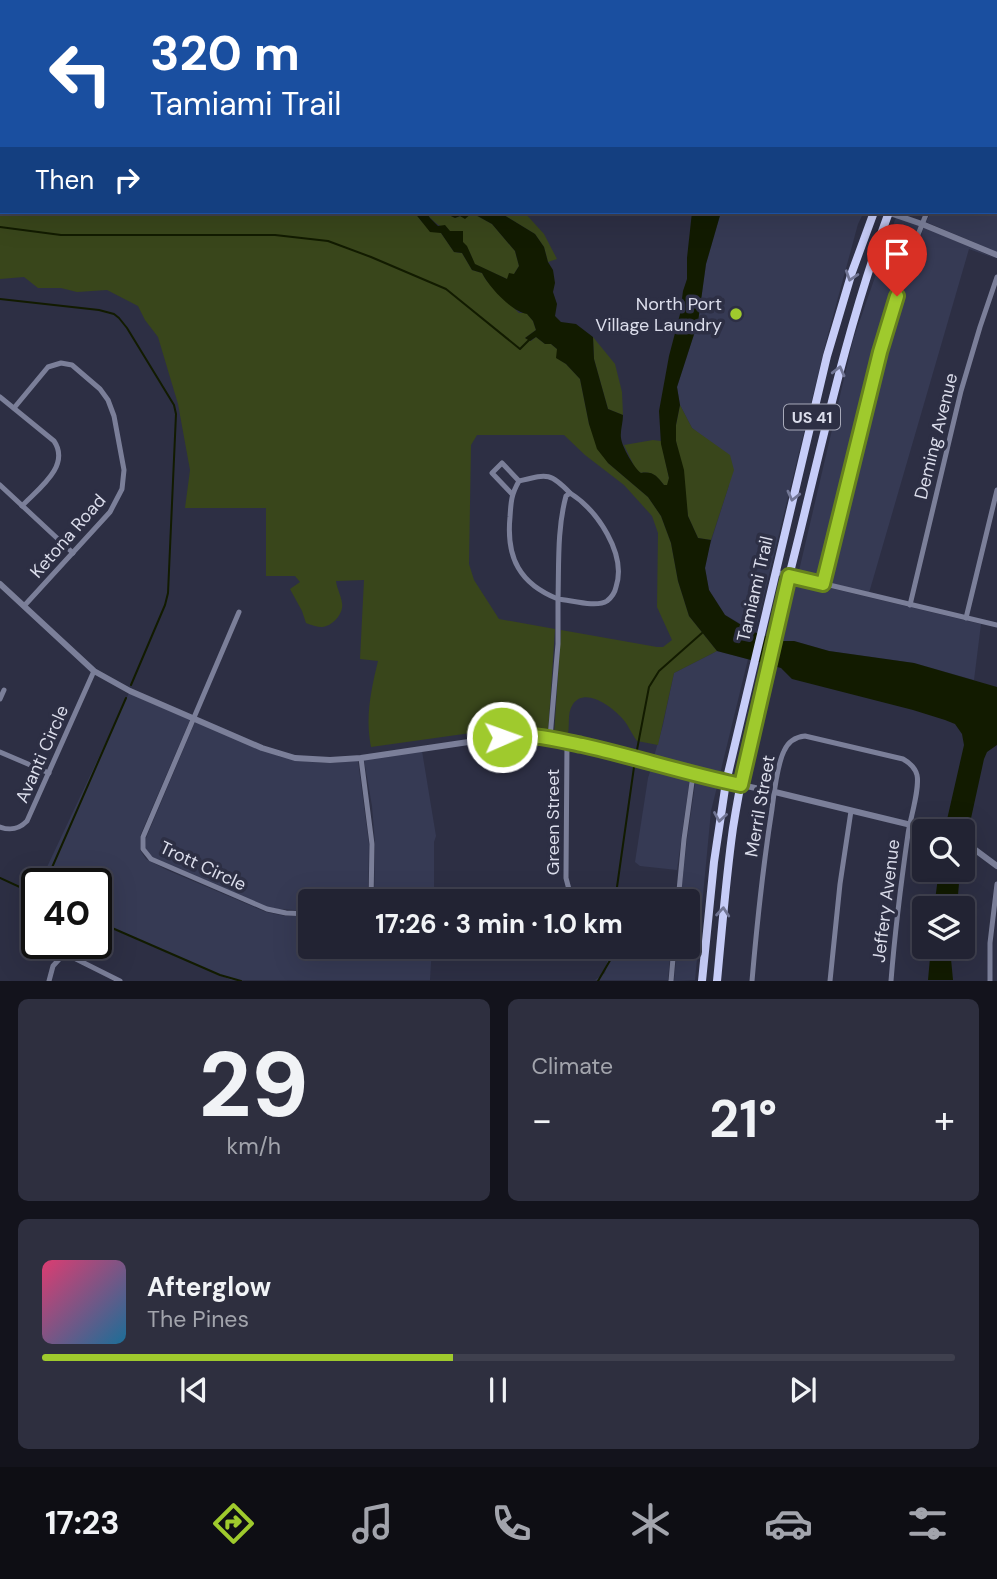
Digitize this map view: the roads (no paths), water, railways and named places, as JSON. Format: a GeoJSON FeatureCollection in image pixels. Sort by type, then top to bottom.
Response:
{"type":"FeatureCollection","features":[{"type":"Feature","properties":{"kind":"main road","name":"Tamiami Trail"},"geometry":{"type":"LineString","coordinates":[[702,981],[714,862],[726,782],[830,346],[852,272],[873,214]]}},
{"type":"Feature","properties":{"kind":"main road","name":"Tamiami Trail"},"geometry":{"type":"LineString","coordinates":[[717,981],[728,864],[741,785],[764,682],[847,341],[888,214]]}},
{"type":"Feature","properties":{"kind":"street"},"geometry":{"type":"LineString","coordinates":[[894,214],[997,255]]}},
{"type":"Feature","properties":{"kind":"street"},"geometry":{"type":"LineString","coordinates":[[823,584],[880,352],[900,286],[927,214]]}},
{"type":"Feature","properties":{"kind":"street","name":"Deming Avenue"},"geometry":{"type":"LineString","coordinates":[[910,605],[961,391],[979,327],[997,277]]}},
{"type":"Feature","properties":{"kind":"street","name":"Ketona Road"},"geometry":{"type":"LineString","coordinates":[[14,408],[45,370],[61,363],[72,365],[96,385],[111,406],[123,464],[121,489],[110,512],[24,606]]}},
{"type":"Feature","properties":{"kind":"street"},"geometry":{"type":"LineString","coordinates":[[0,397],[54,441],[60,454],[58,466],[22,506]]}},
{"type":"Feature","properties":{"kind":"street"},"geometry":{"type":"LineString","coordinates":[[512,494],[492,473],[502,463],[519,481]]}},
{"type":"Feature","properties":{"kind":"street"},"geometry":{"type":"LineString","coordinates":[[543,475],[556,479],[581,500],[601,525],[614,547],[619,568],[618,583],[613,595],[606,602],[598,604],[558,599],[542,593],[527,580],[513,557],[508,533],[512,494],[519,481],[543,475]]}},
{"type":"Feature","properties":{"kind":"street"},"geometry":{"type":"LineString","coordinates":[[0,485],[73,553]]}},
{"type":"Feature","properties":{"kind":"street"},"geometry":{"type":"LineString","coordinates":[[966,618],[997,490]]}},
{"type":"Feature","properties":{"kind":"street"},"geometry":{"type":"LineString","coordinates":[[550,738],[558,644],[559,539],[563,508],[566,496],[570,493]]}},
{"type":"Feature","properties":{"kind":"street"},"geometry":{"type":"LineString","coordinates":[[775,572],[997,625]]}},
{"type":"Feature","properties":{"kind":"street"},"geometry":{"type":"LineString","coordinates":[[0,584],[94,671],[130,691],[282,755],[312,760],[361,758],[515,735],[535,735],[912,825]]}},
{"type":"Feature","properties":{"kind":"street"},"geometry":{"type":"LineString","coordinates":[[193,719],[239,612]]}},
{"type":"Feature","properties":{"kind":"street","name":"Avanti Circle"},"geometry":{"type":"LineString","coordinates":[[0,827],[16,829],[27,821],[94,671]]}},
{"type":"Feature","properties":{"kind":"street"},"geometry":{"type":"LineString","coordinates":[[0,699],[4,690]]}},
{"type":"Feature","properties":{"kind":"street","name":"Trott Circle"},"geometry":{"type":"LineString","coordinates":[[193,719],[143,837],[144,853],[152,860],[256,905],[278,912],[298,913]]}},
{"type":"Feature","properties":{"kind":"street","name":"Merril Street"},"geometry":{"type":"LineString","coordinates":[[752,981],[761,882],[782,755],[789,743],[800,737],[818,738],[903,759],[915,769],[918,779],[909,824]]}},
{"type":"Feature","properties":{"kind":"street","name":"Green Street"},"geometry":{"type":"LineString","coordinates":[[567,742],[566,878],[569,889]]}},
{"type":"Feature","properties":{"kind":"street"},"geometry":{"type":"LineString","coordinates":[[0,752],[49,773]]}},
{"type":"Feature","properties":{"kind":"street"},"geometry":{"type":"LineString","coordinates":[[361,758],[372,844],[371,889]]}},
{"type":"Feature","properties":{"kind":"street"},"geometry":{"type":"LineString","coordinates":[[679,889],[694,775]]}},
{"type":"Feature","properties":{"kind":"street"},"geometry":{"type":"LineString","coordinates":[[830,981],[838,893],[851,811]]}},
{"type":"Feature","properties":{"kind":"street","name":"Jeffery Avenue"},"geometry":{"type":"LineString","coordinates":[[891,981],[909,824]]}},
{"type":"Feature","properties":{"kind":"street"},"geometry":{"type":"LineString","coordinates":[[975,850],[997,866]]}},
{"type":"Feature","properties":{"kind":"street"},"geometry":{"type":"LineString","coordinates":[[990,981],[990,943],[997,884]]}},
{"type":"Feature","properties":{"kind":"street"},"geometry":{"type":"LineString","coordinates":[[49,981],[52,967],[62,956],[72,957],[120,981]]}},
{"type":"Feature","properties":{"kind":"street"},"geometry":{"type":"LineString","coordinates":[[671,981],[673,959]]}},
{"type":"Feature","properties":{"kind":"waterway"},"geometry":{"type":"LineString","coordinates":[[0,227],[61,235],[275,235],[328,241],[446,289],[520,349],[530,339]]}},
{"type":"Feature","properties":{"kind":"waterway"},"geometry":{"type":"LineString","coordinates":[[0,299],[114,314],[127,328],[174,405],[176,414],[168,593],[131,685]]}},
{"type":"Feature","properties":{"kind":"waterway"},"geometry":{"type":"LineString","coordinates":[[636,755],[649,687],[659,671],[702,633]]}},
{"type":"Feature","properties":{"kind":"waterway"},"geometry":{"type":"LineString","coordinates":[[52,868],[126,698]]}},
{"type":"Feature","properties":{"kind":"waterway"},"geometry":{"type":"LineString","coordinates":[[617,889],[635,760]]}},
{"type":"Feature","properties":{"kind":"waterway"},"geometry":{"type":"LineString","coordinates":[[0,878],[21,888]]}},
{"type":"Feature","properties":{"kind":"waterway"},"geometry":{"type":"LineString","coordinates":[[112,928],[220,975],[241,981]]}},
{"type":"Feature","properties":{"kind":"waterway"},"geometry":{"type":"LineString","coordinates":[[598,981],[611,959]]}},
{"type":"Feature","properties":{"kind":"place","name":"North Port Village Laundry"},"geometry":{"type":"Point","coordinates":[736,314]}}]}
